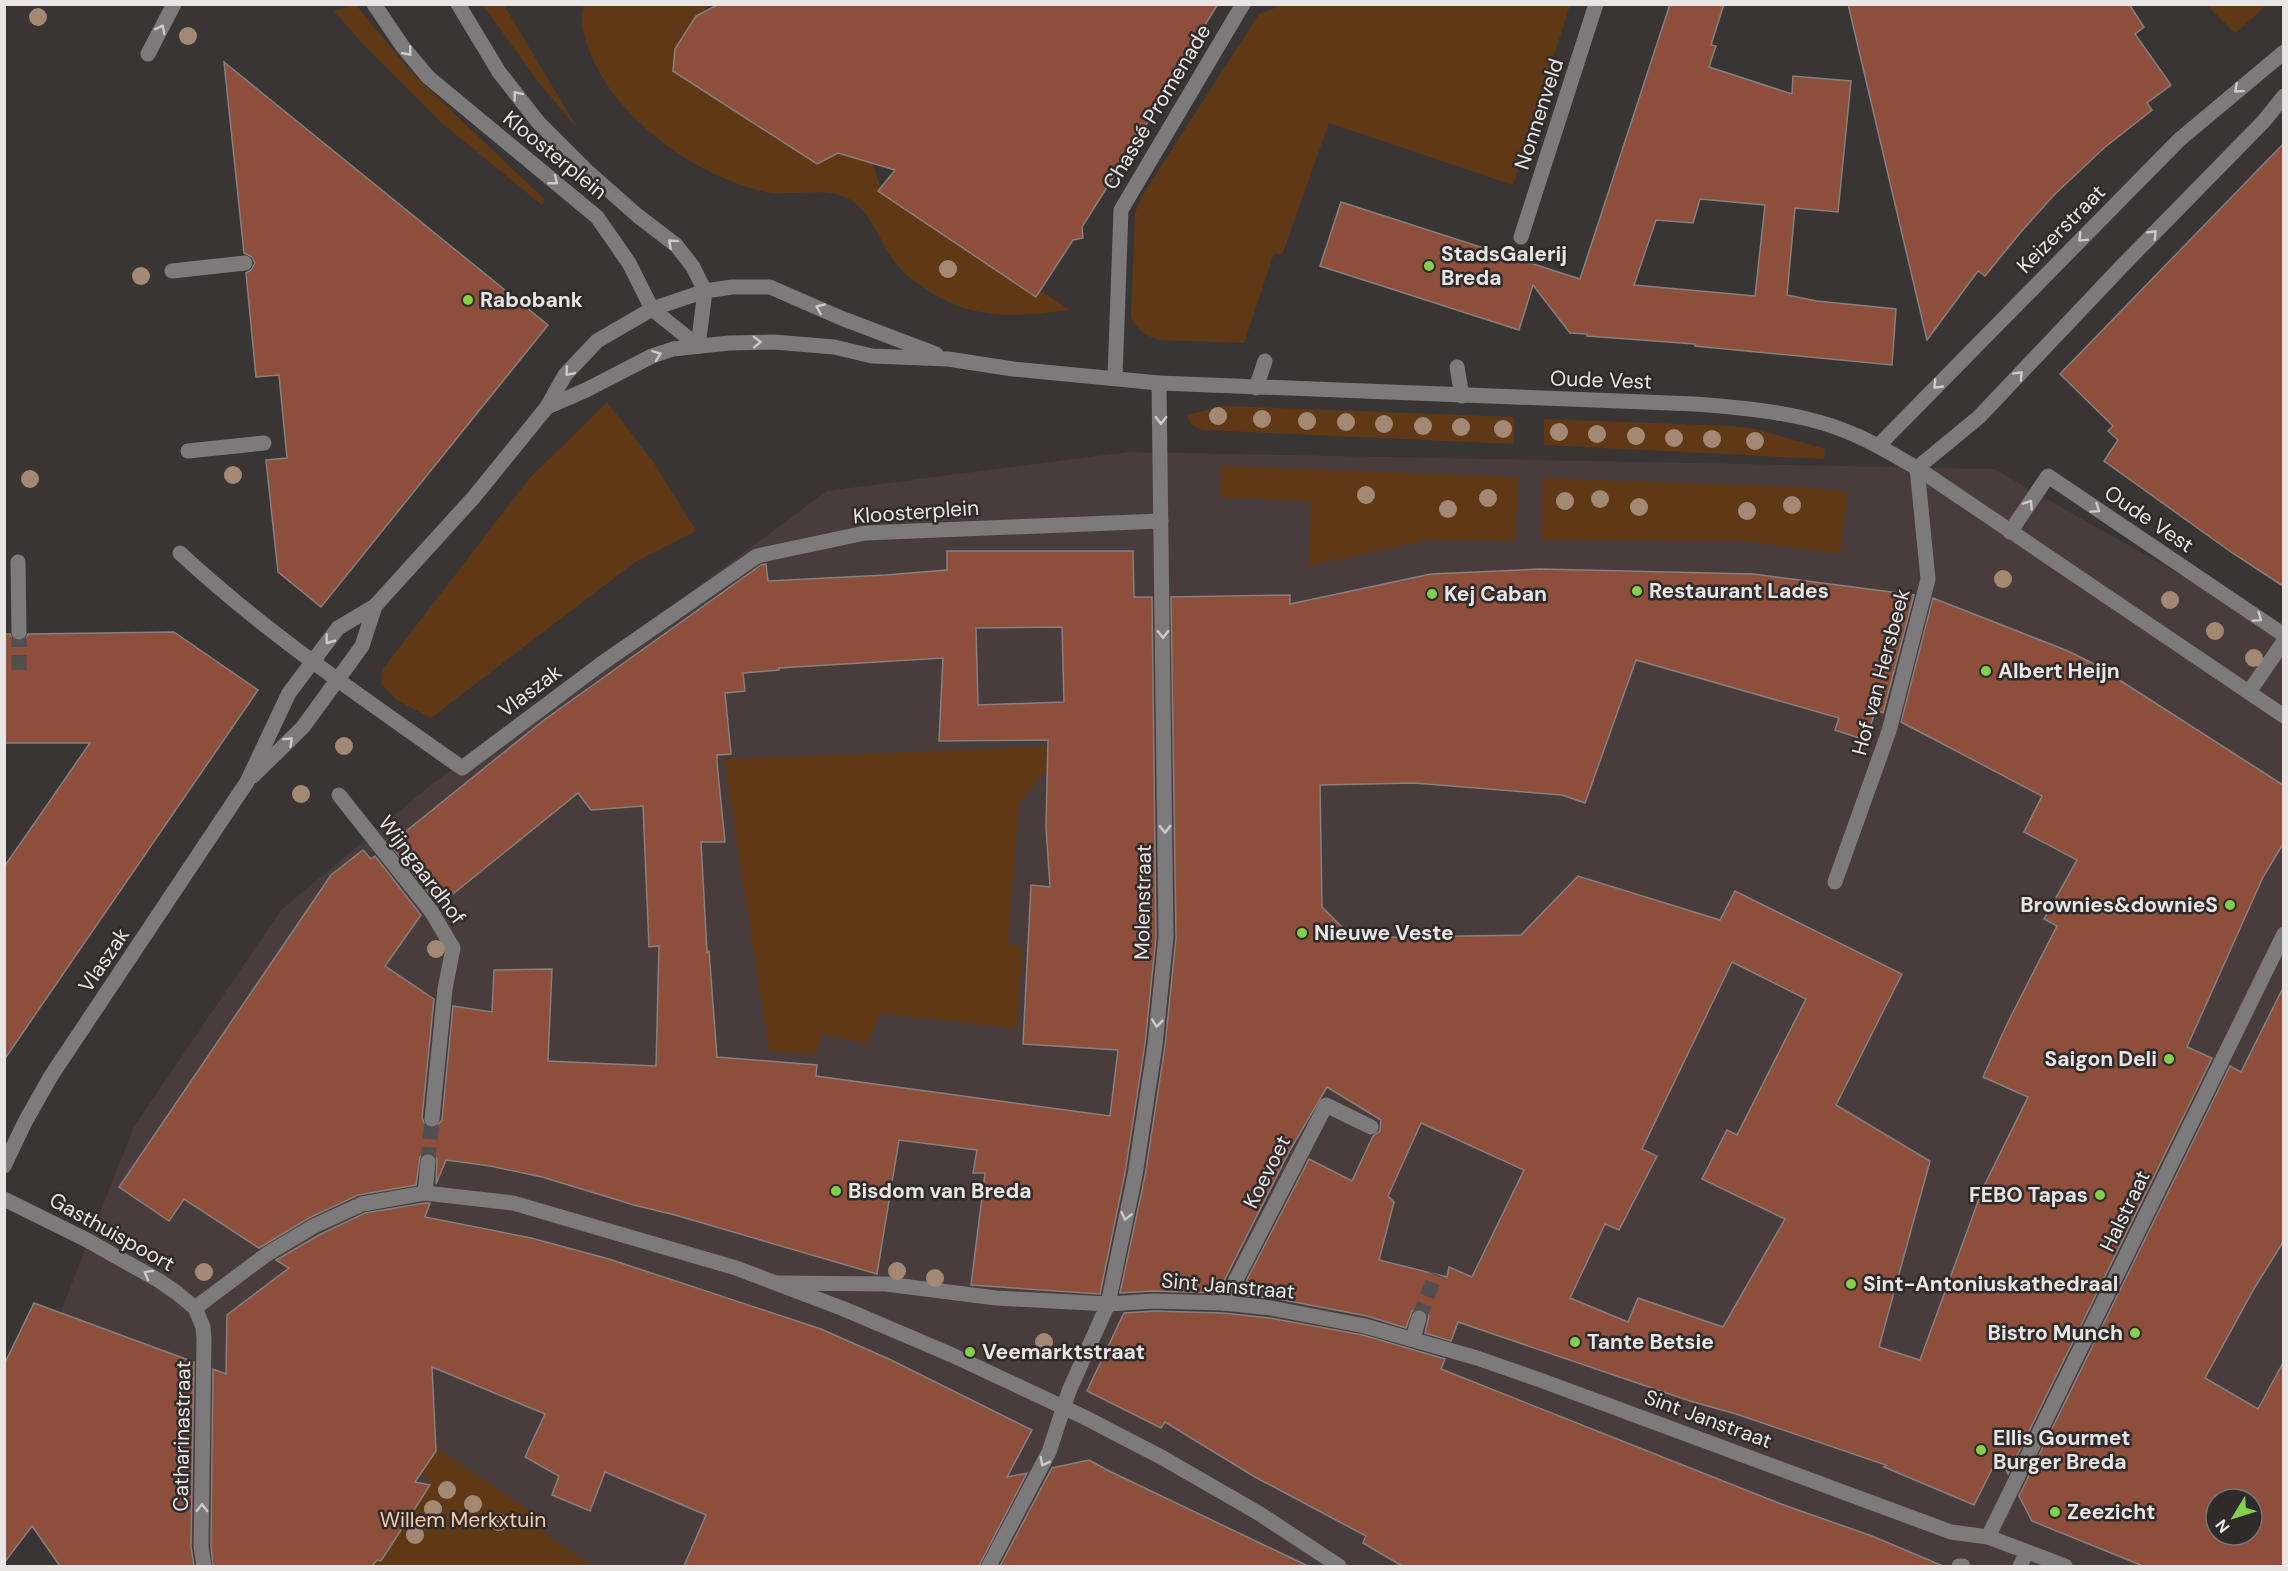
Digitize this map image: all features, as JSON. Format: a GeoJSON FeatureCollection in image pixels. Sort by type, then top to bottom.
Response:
{"type":"FeatureCollection","features":[{"type":"Feature","properties":{"kind":"street"},"geometry":{"type":"LineString","coordinates":[[148,54],[174,4]]}},
{"type":"Feature","properties":{"kind":"street","name":"Kloosterplein"},"geometry":{"type":"LineString","coordinates":[[374,4],[403,47],[428,77],[597,217],[629,263],[652,309],[698,346]]}},
{"type":"Feature","properties":{"kind":"street","name":"Kloosterplein"},"geometry":{"type":"LineString","coordinates":[[458,4],[499,72],[538,122],[587,171],[638,216],[676,245],[693,267],[705,291]]}},
{"type":"Feature","properties":{"kind":"street","name":"Chassé Promenade"},"geometry":{"type":"LineString","coordinates":[[1115,378],[1121,210],[1243,4]]}},
{"type":"Feature","properties":{"kind":"street","name":"Nonnenveld"},"geometry":{"type":"LineString","coordinates":[[1521,237],[1596,4]]}},
{"type":"Feature","properties":{"kind":"street","name":"Keizerstraat"},"geometry":{"type":"LineString","coordinates":[[1878,446],[2179,140],[2283,52]]}},
{"type":"Feature","properties":{"kind":"street"},"geometry":{"type":"LineString","coordinates":[[1917,468],[1979,417],[2122,265],[2264,121],[2283,96]]}},
{"type":"Feature","properties":{"kind":"street"},"geometry":{"type":"LineString","coordinates":[[172,271],[245,263]]}},
{"type":"Feature","properties":{"kind":"street"},"geometry":{"type":"LineString","coordinates":[[948,359],[841,318],[770,287],[732,287],[705,291],[698,346],[774,342],[834,348],[872,356],[948,359],[1013,369],[1159,383]]}},
{"type":"Feature","properties":{"kind":"street","name":"Vlaszak"},"geometry":{"type":"LineString","coordinates":[[4,1166],[51,1076],[247,782],[289,693],[338,628],[375,606],[474,497],[547,407],[565,375],[597,341],[652,309],[705,291]]}},
{"type":"Feature","properties":{"kind":"street","name":"Vlaszak"},"geometry":{"type":"LineString","coordinates":[[547,407],[652,356],[673,349],[698,346]]}},
{"type":"Feature","properties":{"kind":"street"},"geometry":{"type":"LineString","coordinates":[[1256,388],[1265,361]]}},
{"type":"Feature","properties":{"kind":"street"},"geometry":{"type":"LineString","coordinates":[[1457,367],[1462,396]]}},
{"type":"Feature","properties":{"kind":"street","name":"Oude Vest"},"geometry":{"type":"LineString","coordinates":[[1159,383],[1745,408],[1827,425],[1854,434],[1917,468],[2283,716]]}},
{"type":"Feature","properties":{"kind":"street","name":"Molenstraat"},"geometry":{"type":"LineString","coordinates":[[990,1566],[1049,1452],[1063,1407],[1108,1304],[1135,1175],[1155,1045],[1166,938],[1159,383]]}},
{"type":"Feature","properties":{"kind":"street"},"geometry":{"type":"LineString","coordinates":[[188,451],[264,443]]}},
{"type":"Feature","properties":{"kind":"street","name":"Hof van Hersbeek"},"geometry":{"type":"LineString","coordinates":[[1835,882],[1889,731],[1928,579],[1917,468]]}},
{"type":"Feature","properties":{"kind":"street","name":"Oude Vest"},"geometry":{"type":"LineString","coordinates":[[2010,532],[2048,476],[2283,635]]}},
{"type":"Feature","properties":{"kind":"street","name":"Kloosterplein"},"geometry":{"type":"LineString","coordinates":[[601,664],[757,556],[865,533],[1161,521]]}},
{"type":"Feature","properties":{"kind":"street"},"geometry":{"type":"LineString","coordinates":[[180,553],[224,594],[312,662]]}},
{"type":"Feature","properties":{"kind":"street"},"geometry":{"type":"LineString","coordinates":[[18,562],[19,632]]}},
{"type":"Feature","properties":{"kind":"street","name":"Vlaszak"},"geometry":{"type":"LineString","coordinates":[[247,782],[303,727],[362,646],[375,606]]}},
{"type":"Feature","properties":{"kind":"street"},"geometry":{"type":"LineString","coordinates":[[2249,692],[2283,641]]}},
{"type":"Feature","properties":{"kind":"street","name":"Vlaszak"},"geometry":{"type":"LineString","coordinates":[[312,662],[462,768],[601,664]]}},
{"type":"Feature","properties":{"kind":"street","name":"Wijngaardhof"},"geometry":{"type":"LineString","coordinates":[[339,795],[431,911],[453,948],[445,989],[432,1119]]}},
{"type":"Feature","properties":{"kind":"street","name":"Halstraat"},"geometry":{"type":"LineString","coordinates":[[1988,1538],[2283,934]]}},
{"type":"Feature","properties":{"kind":"street","name":"Koevoet"},"geometry":{"type":"LineString","coordinates":[[1224,1303],[1326,1105],[1371,1127]]}},
{"type":"Feature","properties":{"kind":"street"},"geometry":{"type":"LineString","coordinates":[[425,1193],[428,1162]]}},
{"type":"Feature","properties":{"kind":"street"},"geometry":{"type":"LineString","coordinates":[[195,1308],[267,1254],[314,1226],[362,1204],[425,1193],[513,1203],[702,1257],[778,1283],[952,1355],[1063,1407],[1211,1485],[1339,1566]]}},
{"type":"Feature","properties":{"kind":"street","name":"Gasthuispoort"},"geometry":{"type":"LineString","coordinates":[[4,1199],[85,1239],[158,1280],[195,1308]]}},
{"type":"Feature","properties":{"kind":"street"},"geometry":{"type":"LineString","coordinates":[[778,1283],[885,1284],[996,1298],[1108,1304]]}},
{"type":"Feature","properties":{"kind":"street","name":"Sint Janstraat"},"geometry":{"type":"LineString","coordinates":[[1108,1304],[1154,1301],[1224,1303],[1318,1316],[1413,1338],[1477,1358],[1650,1420],[1951,1532],[1988,1538],[2065,1566]]}},
{"type":"Feature","properties":{"kind":"street","name":"Catharinastraat"},"geometry":{"type":"LineString","coordinates":[[195,1308],[203,1327],[204,1340],[201,1547],[204,1566]]}},
{"type":"Feature","properties":{"kind":"street"},"geometry":{"type":"LineString","coordinates":[[1413,1338],[1419,1318]]}},
{"type":"Feature","properties":{"kind":"street"},"geometry":{"type":"LineString","coordinates":[[2020,1566],[2027,1552]]}},
{"type":"Feature","properties":{"kind":"shaded area"},"geometry":{"type":"Polygon","coordinates":[[[1128,452],[1994,469],[2283,633],[2283,1566],[149,1566],[104,1477],[49,1341],[134,1127],[281,910],[432,784],[827,491],[1128,452]]]}},
{"type":"Feature","properties":{"kind":"green space"},"geometry":{"type":"Polygon","coordinates":[[[1285,4],[1570,5],[1513,185],[1329,123],[1282,255],[1274,253],[1244,343],[1159,340],[1139,329],[1131,317],[1135,213],[1142,196],[1259,14],[1285,4]]]}},
{"type":"Feature","properties":{"kind":"green space"},"geometry":{"type":"Polygon","coordinates":[[[356,5],[411,72],[545,200],[542,205],[443,124],[364,45],[334,11],[356,5]]]}},
{"type":"Feature","properties":{"kind":"green space"},"geometry":{"type":"Polygon","coordinates":[[[483,5],[504,5],[577,128],[536,79],[483,5]]]}},
{"type":"Feature","properties":{"kind":"green space"},"geometry":{"type":"Polygon","coordinates":[[[584,5],[708,5],[686,36],[689,60],[836,155],[869,152],[880,186],[1070,310],[1013,315],[978,312],[961,307],[926,289],[902,270],[890,255],[867,215],[847,198],[815,192],[771,193],[761,191],[734,182],[681,155],[634,117],[614,94],[598,70],[583,30],[584,5]]]}},
{"type":"Feature","properties":{"kind":"green space"},"geometry":{"type":"Polygon","coordinates":[[[2207,5],[2267,5],[2235,33],[2207,5]]]}},
{"type":"Feature","properties":{"kind":"green space"},"geometry":{"type":"Polygon","coordinates":[[[607,402],[654,463],[696,531],[635,562],[431,718],[395,699],[381,683],[382,670],[529,479],[607,402]]]}},
{"type":"Feature","properties":{"kind":"green space"},"geometry":{"type":"Polygon","coordinates":[[[1224,406],[1514,417],[1514,444],[1203,430],[1192,425],[1187,415],[1224,406]]]}},
{"type":"Feature","properties":{"kind":"green space"},"geometry":{"type":"Polygon","coordinates":[[[1544,419],[1732,426],[1756,429],[1825,449],[1824,459],[1544,445],[1544,419]]]}},
{"type":"Feature","properties":{"kind":"green space"},"geometry":{"type":"Polygon","coordinates":[[[1222,466],[1518,477],[1516,541],[1427,540],[1309,566],[1311,501],[1220,498],[1222,466]]]}},
{"type":"Feature","properties":{"kind":"green space"},"geometry":{"type":"Polygon","coordinates":[[[1542,478],[1799,487],[1848,492],[1840,554],[1743,541],[1541,540],[1542,478]]]}},
{"type":"Feature","properties":{"kind":"green space"},"geometry":{"type":"Polygon","coordinates":[[[1070,746],[1069,767],[1044,772],[1019,804],[1008,943],[1023,948],[1016,1029],[881,1013],[867,1044],[823,1034],[814,1055],[769,1051],[724,759],[1070,746]]]}},
{"type":"Feature","properties":{"kind":"green space","name":"Willem Merkxtuin"},"geometry":{"type":"Polygon","coordinates":[[[437,1448],[548,1523],[544,1532],[591,1566],[372,1566],[375,1562],[381,1561],[415,1508],[414,1501],[422,1497],[429,1486],[428,1478],[421,1473],[437,1448]]]}},
{"type":"Feature","properties":{"kind":"building"},"geometry":{"type":"Polygon","coordinates":[[[1218,4],[1082,227],[1083,238],[1073,240],[1036,297],[878,191],[895,170],[838,153],[817,164],[673,71],[675,49],[696,16],[717,5],[1218,4]]]}},
{"type":"Feature","properties":{"kind":"building"},"geometry":{"type":"Polygon","coordinates":[[[1670,4],[1724,4],[1711,45],[1716,46],[1709,67],[1792,94],[1793,76],[1851,81],[1838,212],[1795,208],[1787,295],[1817,301],[1896,309],[1892,365],[1570,333],[1533,285],[1519,330],[1320,266],[1341,202],[1580,279],[1670,4]],[[1700,199],[1693,223],[1656,220],[1634,285],[1755,296],[1765,205],[1700,199]]]}},
{"type":"Feature","properties":{"kind":"building"},"geometry":{"type":"Polygon","coordinates":[[[1848,4],[2129,4],[2144,27],[2135,34],[2171,85],[2147,103],[2152,110],[2104,148],[2054,195],[1985,276],[1978,271],[1927,340],[1848,4]]]}},
{"type":"Feature","properties":{"kind":"building"},"geometry":{"type":"Polygon","coordinates":[[[224,62],[548,325],[321,607],[278,572],[266,460],[287,458],[279,375],[256,377],[246,273],[255,263],[252,257],[244,253],[224,62]]]}},
{"type":"Feature","properties":{"kind":"building"},"geometry":{"type":"Polygon","coordinates":[[[2283,144],[2283,586],[2231,552],[2104,461],[2118,440],[2108,431],[2113,426],[2060,374],[2283,144]]]}},
{"type":"Feature","properties":{"kind":"building"},"geometry":{"type":"Polygon","coordinates":[[[947,551],[1133,551],[1134,597],[1152,597],[1156,937],[1145,1044],[1125,1173],[1100,1294],[971,1285],[985,1173],[973,1173],[977,1150],[899,1140],[877,1274],[542,1177],[490,1166],[446,1160],[436,1184],[437,1159],[430,1152],[420,1157],[416,1185],[358,1195],[309,1218],[259,1248],[184,1199],[169,1221],[119,1187],[331,875],[363,850],[371,859],[375,856],[421,915],[385,966],[434,999],[422,1118],[426,1127],[435,1128],[442,1120],[453,1006],[492,1012],[494,970],[552,969],[548,1061],[656,1066],[659,946],[649,947],[643,806],[591,810],[578,793],[443,902],[436,893],[433,898],[390,844],[544,720],[761,565],[766,564],[768,581],[947,570],[947,551]],[[1062,627],[976,628],[978,705],[1064,702],[1062,627]],[[943,658],[779,668],[779,670],[743,673],[745,691],[725,693],[731,754],[717,755],[717,763],[725,842],[701,842],[707,952],[709,951],[717,1057],[817,1065],[816,1076],[1110,1116],[1118,1050],[1023,1044],[1031,885],[1050,887],[1046,827],[1048,740],[939,741],[943,658]]]}},
{"type":"Feature","properties":{"kind":"building"},"geometry":{"type":"Polygon","coordinates":[[[1540,569],[1753,574],[1914,595],[1883,713],[1876,710],[1865,740],[1835,730],[1839,718],[1636,660],[1585,803],[1562,795],[1414,783],[1320,785],[1322,907],[1353,938],[1521,935],[1578,876],[1720,920],[1735,891],[1902,974],[1836,1105],[1930,1161],[1879,1347],[1920,1360],[1983,1188],[2028,1097],[1983,1077],[2057,926],[2044,919],[2077,860],[2024,832],[2042,796],[1901,722],[1933,598],[2068,651],[2096,665],[2283,785],[2283,844],[2263,877],[2187,1047],[2212,1058],[2008,1474],[1999,1455],[1974,1505],[1884,1467],[1886,1465],[1458,1322],[1451,1341],[1425,1333],[1429,1316],[1421,1309],[1412,1311],[1406,1328],[1367,1316],[1273,1298],[1239,1295],[1309,1159],[1352,1181],[1373,1136],[1380,1131],[1381,1120],[1327,1087],[1290,1150],[1218,1293],[1153,1291],[1120,1293],[1145,1176],[1165,1046],[1176,938],[1171,597],[1290,595],[1290,604],[1431,574],[1540,569]],[[1732,962],[1642,1149],[1657,1156],[1619,1230],[1605,1224],[1570,1298],[1628,1322],[1638,1298],[1723,1327],[1785,1219],[1702,1179],[1727,1130],[1737,1135],[1806,999],[1732,962]],[[1421,1123],[1388,1196],[1394,1202],[1379,1260],[1447,1277],[1449,1267],[1472,1277],[1524,1170],[1421,1123]]]}},
{"type":"Feature","properties":{"kind":"building"},"geometry":{"type":"Polygon","coordinates":[[[174,632],[258,690],[4,1060],[4,867],[90,743],[4,743],[4,634],[10,634],[14,640],[20,642],[28,634],[174,632]]]}},
{"type":"Feature","properties":{"kind":"building"},"geometry":{"type":"Polygon","coordinates":[[[2283,988],[2283,1242],[2255,1287],[2205,1378],[2258,1409],[2283,1363],[2283,1566],[2143,1566],[2032,1521],[2019,1496],[2230,1066],[2241,1072],[2283,988]]]}},
{"type":"Feature","properties":{"kind":"building"},"geometry":{"type":"Polygon","coordinates":[[[430,1203],[425,1217],[531,1238],[609,1259],[821,1329],[891,1360],[1032,1430],[1007,1477],[1027,1473],[979,1566],[684,1566],[706,1515],[605,1472],[590,1511],[552,1495],[559,1476],[525,1457],[545,1414],[432,1367],[436,1451],[415,1482],[430,1485],[381,1561],[377,1560],[372,1566],[213,1566],[211,1546],[213,1369],[226,1374],[227,1315],[289,1268],[276,1260],[319,1235],[365,1213],[430,1203]]]}},
{"type":"Feature","properties":{"kind":"building"},"geometry":{"type":"Polygon","coordinates":[[[34,1303],[194,1362],[191,1547],[194,1566],[60,1566],[32,1526],[4,1563],[4,1365],[34,1303]]]}},
{"type":"Feature","properties":{"kind":"building"},"geometry":{"type":"Polygon","coordinates":[[[1154,1311],[1223,1313],[1270,1318],[1363,1335],[1445,1359],[1441,1369],[1781,1504],[1872,1536],[1943,1566],[1402,1566],[1363,1543],[1366,1536],[1255,1477],[1165,1422],[1161,1428],[1087,1391],[1124,1313],[1154,1311]]]}},
{"type":"Feature","properties":{"kind":"building"},"geometry":{"type":"Polygon","coordinates":[[[1089,1460],[1308,1566],[1000,1566],[1052,1468],[1089,1460]]]}},
{"type":"Feature","properties":{"kind":"tunnel"},"geometry":{"type":"LineString","coordinates":[[19,632],[19,676]]}},
{"type":"Feature","properties":{"kind":"tunnel"},"geometry":{"type":"LineString","coordinates":[[428,1162],[432,1119]]}},
{"type":"Feature","properties":{"kind":"tunnel"},"geometry":{"type":"LineString","coordinates":[[1419,1318],[1436,1274]]}},
{"type":"Feature","properties":{"kind":"place","name":"StadsGalerij Breda"},"geometry":{"type":"Point","coordinates":[1429,266]}},
{"type":"Feature","properties":{"kind":"place","name":"Rabobank"},"geometry":{"type":"Point","coordinates":[468,300]}},
{"type":"Feature","properties":{"kind":"place","name":"Restaurant Lades"},"geometry":{"type":"Point","coordinates":[1637,591]}},
{"type":"Feature","properties":{"kind":"place","name":"Kej Caban"},"geometry":{"type":"Point","coordinates":[1432,594]}},
{"type":"Feature","properties":{"kind":"place","name":"Albert Heijn"},"geometry":{"type":"Point","coordinates":[1986,671]}},
{"type":"Feature","properties":{"kind":"place","name":"Brownies&downieS"},"geometry":{"type":"Point","coordinates":[2230,905]}},
{"type":"Feature","properties":{"kind":"place","name":"Nieuwe Veste"},"geometry":{"type":"Point","coordinates":[1302,933]}},
{"type":"Feature","properties":{"kind":"place","name":"Saigon Deli"},"geometry":{"type":"Point","coordinates":[2169,1059]}},
{"type":"Feature","properties":{"kind":"place","name":"Bisdom van Breda"},"geometry":{"type":"Point","coordinates":[836,1191]}},
{"type":"Feature","properties":{"kind":"place","name":"FEBO Tapas"},"geometry":{"type":"Point","coordinates":[2100,1195]}},
{"type":"Feature","properties":{"kind":"place","name":"Sint-Antoniuskathedraal"},"geometry":{"type":"Point","coordinates":[1851,1284]}},
{"type":"Feature","properties":{"kind":"place","name":"Bistro Munch"},"geometry":{"type":"Point","coordinates":[2135,1333]}},
{"type":"Feature","properties":{"kind":"place","name":"Tante Betsie"},"geometry":{"type":"Point","coordinates":[1575,1342]}},
{"type":"Feature","properties":{"kind":"place","name":"Veemarktstraat"},"geometry":{"type":"Point","coordinates":[970,1352]}},
{"type":"Feature","properties":{"kind":"place","name":"Ellis Gourmet Burger Breda"},"geometry":{"type":"Point","coordinates":[1981,1450]}},
{"type":"Feature","properties":{"kind":"place","name":"Zeezicht"},"geometry":{"type":"Point","coordinates":[2055,1512]}}]}
